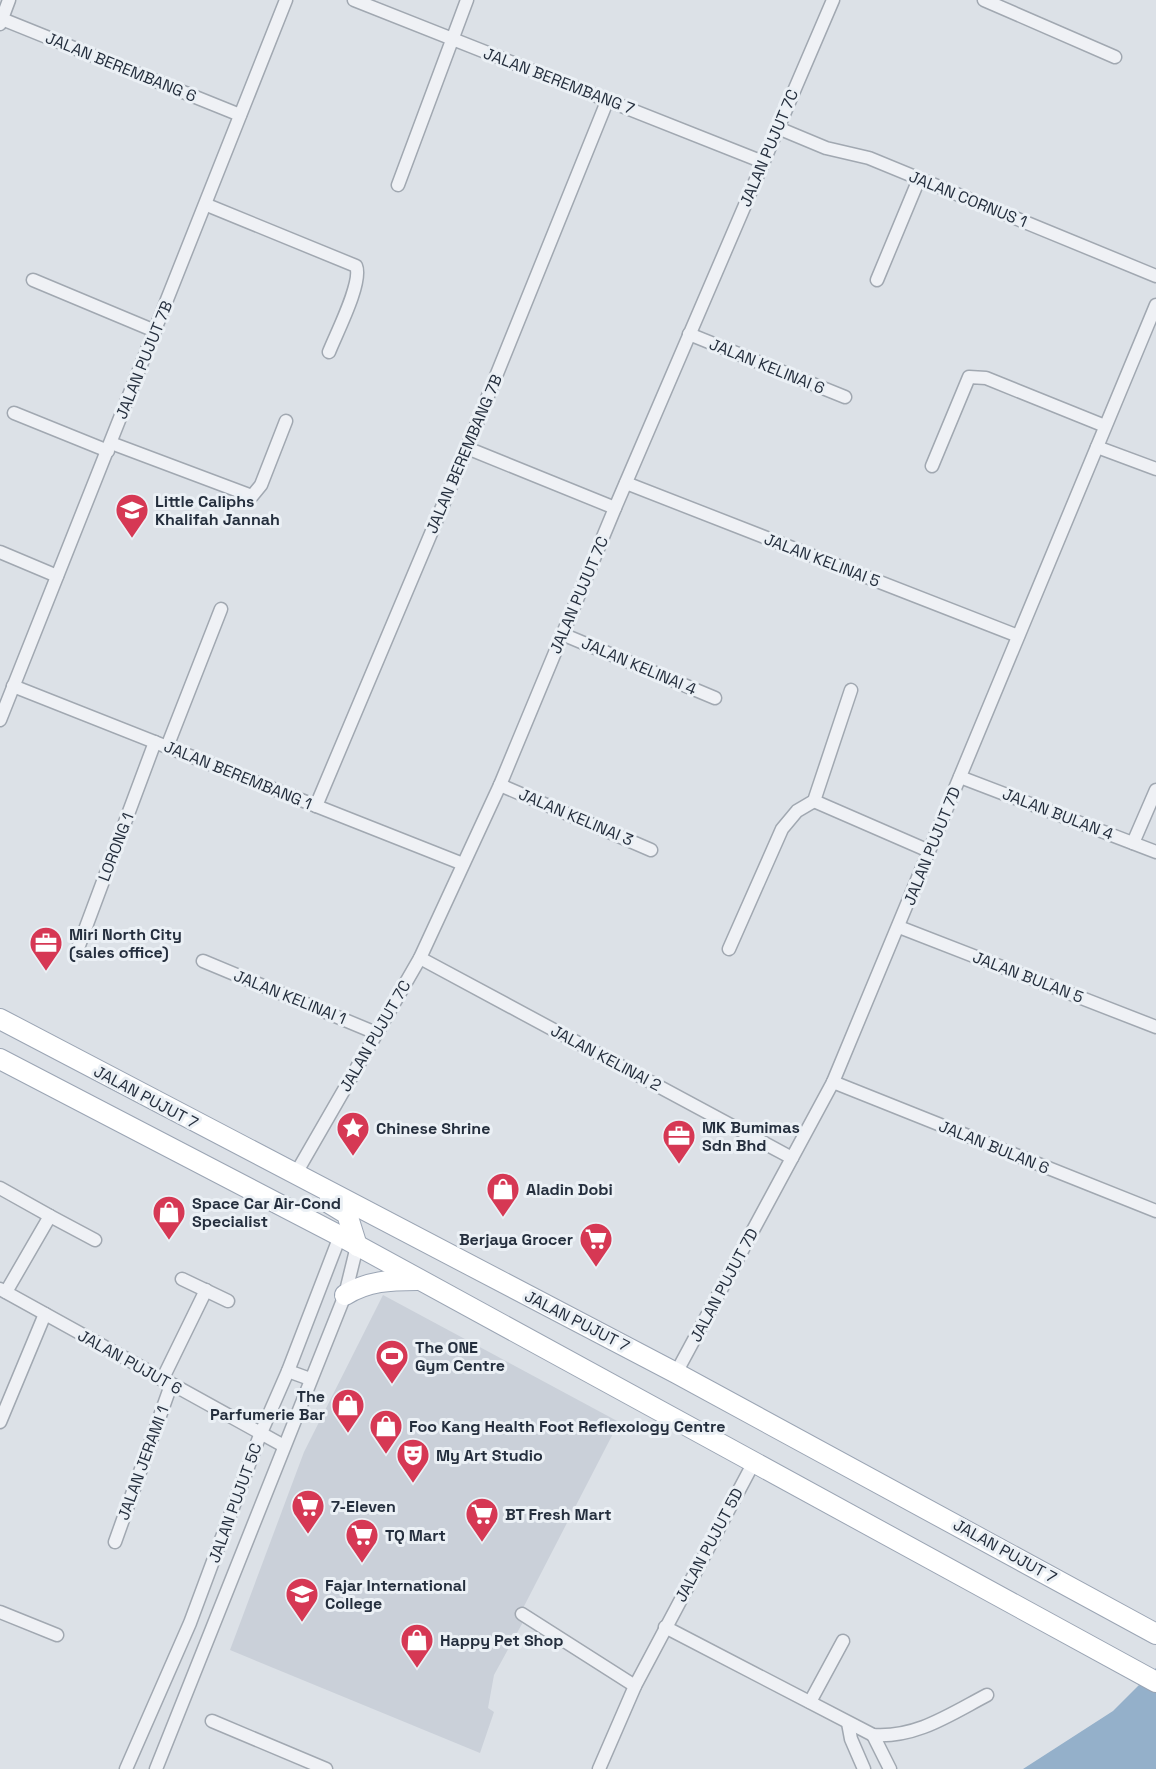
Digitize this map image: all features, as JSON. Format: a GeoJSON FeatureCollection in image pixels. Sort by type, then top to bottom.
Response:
{"type":"FeatureCollection","features":[{"type":"Feature","properties":{"kind":"main road","name":"JALAN PUJUT 7"},"geometry":{"type":"LineString","coordinates":[[0,1019],[676,1373],[1153,1633]]}},
{"type":"Feature","properties":{"kind":"main road","name":"JALAN PUJUT 7"},"geometry":{"type":"LineString","coordinates":[[0,1059],[348,1241],[1156,1682]]}},
{"type":"Feature","properties":{"kind":"main road"},"geometry":{"type":"LineString","coordinates":[[178,1114],[214,1143],[345,1212],[349,1216],[348,1241]]}},
{"type":"Feature","properties":{"kind":"main road"},"geometry":{"type":"LineString","coordinates":[[345,1294],[357,1287],[382,1281],[417,1280]]}},
{"type":"Feature","properties":{"kind":"street"},"geometry":{"type":"LineString","coordinates":[[1,22],[9,0]]}},
{"type":"Feature","properties":{"kind":"street","name":"JALAN PUJUT 7B"},"geometry":{"type":"LineString","coordinates":[[0,720],[207,205],[286,0]]}},
{"type":"Feature","properties":{"kind":"street","name":"JALAN BEREMBANG 7"},"geometry":{"type":"LineString","coordinates":[[354,0],[763,162]]}},
{"type":"Feature","properties":{"kind":"street"},"geometry":{"type":"LineString","coordinates":[[399,185],[467,0]]}},
{"type":"Feature","properties":{"kind":"street","name":"JALAN PUJUT 7C"},"geometry":{"type":"LineString","coordinates":[[295,1175],[420,958],[500,785],[615,508],[833,0]]}},
{"type":"Feature","properties":{"kind":"street"},"geometry":{"type":"LineString","coordinates":[[984,0],[1115,57]]}},
{"type":"Feature","properties":{"kind":"street","name":"JALAN BEREMBANG 6"},"geometry":{"type":"LineString","coordinates":[[1,22],[240,115]]}},
{"type":"Feature","properties":{"kind":"street","name":"JALAN BEREMBANG 7B"},"geometry":{"type":"LineString","coordinates":[[315,806],[467,448],[608,99]]}},
{"type":"Feature","properties":{"kind":"street","name":"JALAN CORNUS 1"},"geometry":{"type":"LineString","coordinates":[[778,128],[826,148],[868,158],[1156,276]]}},
{"type":"Feature","properties":{"kind":"street"},"geometry":{"type":"LineString","coordinates":[[878,280],[919,179]]}},
{"type":"Feature","properties":{"kind":"street"},"geometry":{"type":"LineString","coordinates":[[207,205],[356,266],[359,271],[356,285],[329,352]]}},
{"type":"Feature","properties":{"kind":"street"},"geometry":{"type":"LineString","coordinates":[[33,280],[155,331]]}},
{"type":"Feature","properties":{"kind":"street","name":"JALAN PUJUT 7D"},"geometry":{"type":"LineString","coordinates":[[676,1373],[833,1082],[1156,307]]}},
{"type":"Feature","properties":{"kind":"street","name":"JALAN KELINAI 6"},"geometry":{"type":"LineString","coordinates":[[689,334],[845,397]]}},
{"type":"Feature","properties":{"kind":"street"},"geometry":{"type":"LineString","coordinates":[[932,466],[969,377],[986,378],[1105,426]]}},
{"type":"Feature","properties":{"kind":"street"},"geometry":{"type":"LineString","coordinates":[[14,413],[252,496],[261,485],[286,421]]}},
{"type":"Feature","properties":{"kind":"street"},"geometry":{"type":"LineString","coordinates":[[1097,447],[1156,469]]}},
{"type":"Feature","properties":{"kind":"street"},"geometry":{"type":"LineString","coordinates":[[467,448],[615,508]]}},
{"type":"Feature","properties":{"kind":"street","name":"JALAN KELINAI 5"},"geometry":{"type":"LineString","coordinates":[[626,483],[1018,636]]}},
{"type":"Feature","properties":{"kind":"street"},"geometry":{"type":"LineString","coordinates":[[0,552],[57,576]]}},
{"type":"Feature","properties":{"kind":"street","name":"LORONG 1"},"geometry":{"type":"LineString","coordinates":[[77,951],[161,745],[221,609]]}},
{"type":"Feature","properties":{"kind":"street","name":"JALAN KELINAI 4"},"geometry":{"type":"LineString","coordinates":[[562,634],[715,698]]}},
{"type":"Feature","properties":{"kind":"street","name":"JALAN BEREMBANG 1"},"geometry":{"type":"LineString","coordinates":[[13,686],[463,864]]}},
{"type":"Feature","properties":{"kind":"street"},"geometry":{"type":"LineString","coordinates":[[729,950],[783,829],[797,812],[814,801],[851,690]]}},
{"type":"Feature","properties":{"kind":"street","name":"JALAN BULAN 4"},"geometry":{"type":"LineString","coordinates":[[960,777],[1156,852]]}},
{"type":"Feature","properties":{"kind":"street","name":"JALAN KELINAI 3"},"geometry":{"type":"LineString","coordinates":[[500,785],[651,850]]}},
{"type":"Feature","properties":{"kind":"street"},"geometry":{"type":"LineString","coordinates":[[1133,843],[1156,790]]}},
{"type":"Feature","properties":{"kind":"street"},"geometry":{"type":"LineString","coordinates":[[814,801],[929,851]]}},
{"type":"Feature","properties":{"kind":"street","name":"JALAN BULAN 5"},"geometry":{"type":"LineString","coordinates":[[899,927],[1156,1027]]}},
{"type":"Feature","properties":{"kind":"street","name":"JALAN KELINAI 2"},"geometry":{"type":"LineString","coordinates":[[420,958],[792,1158]]}},
{"type":"Feature","properties":{"kind":"street","name":"JALAN KELINAI 1"},"geometry":{"type":"LineString","coordinates":[[203,961],[376,1033]]}},
{"type":"Feature","properties":{"kind":"street","name":"JALAN BULAN 6"},"geometry":{"type":"LineString","coordinates":[[833,1082],[1156,1211]]}},
{"type":"Feature","properties":{"kind":"street"},"geometry":{"type":"LineString","coordinates":[[0,1188],[95,1240]]}},
{"type":"Feature","properties":{"kind":"street"},"geometry":{"type":"LineString","coordinates":[[3,1291],[50,1216]]}},
{"type":"Feature","properties":{"kind":"street","name":"JALAN PUJUT 5C"},"geometry":{"type":"LineString","coordinates":[[156,1769],[345,1294],[348,1241]]}},
{"type":"Feature","properties":{"kind":"street","name":"JALAN PUJUT 5C"},"geometry":{"type":"LineString","coordinates":[[126,1769],[190,1623],[260,1435],[348,1241]]}},
{"type":"Feature","properties":{"kind":"street"},"geometry":{"type":"LineString","coordinates":[[182,1279],[228,1301]]}},
{"type":"Feature","properties":{"kind":"street","name":"JALAN JERAMI 1"},"geometry":{"type":"LineString","coordinates":[[115,1542],[167,1382],[206,1290]]}},
{"type":"Feature","properties":{"kind":"street","name":"JALAN PUJUT 6"},"geometry":{"type":"LineString","coordinates":[[3,1291],[260,1435],[284,1446]]}},
{"type":"Feature","properties":{"kind":"street"},"geometry":{"type":"LineString","coordinates":[[0,1422],[45,1314]]}},
{"type":"Feature","properties":{"kind":"street"},"geometry":{"type":"LineString","coordinates":[[288,1371],[310,1379]]}},
{"type":"Feature","properties":{"kind":"street","name":"JALAN PUJUT 5D"},"geometry":{"type":"LineString","coordinates":[[598,1769],[635,1686],[754,1462]]}},
{"type":"Feature","properties":{"kind":"street"},"geometry":{"type":"LineString","coordinates":[[0,1612],[57,1635]]}},
{"type":"Feature","properties":{"kind":"street"},"geometry":{"type":"LineString","coordinates":[[522,1614],[635,1686]]}},
{"type":"Feature","properties":{"kind":"street"},"geometry":{"type":"LineString","coordinates":[[190,1623],[211,1632]]}},
{"type":"Feature","properties":{"kind":"street"},"geometry":{"type":"LineString","coordinates":[[665,1627],[873,1735],[894,1736],[920,1730],[987,1695]]}},
{"type":"Feature","properties":{"kind":"street"},"geometry":{"type":"LineString","coordinates":[[810,1702],[843,1641]]}},
{"type":"Feature","properties":{"kind":"street"},"geometry":{"type":"LineString","coordinates":[[212,1722],[326,1769]]}},
{"type":"Feature","properties":{"kind":"street"},"geometry":{"type":"LineString","coordinates":[[848,1723],[851,1739],[864,1769]]}},
{"type":"Feature","properties":{"kind":"street"},"geometry":{"type":"LineString","coordinates":[[873,1735],[891,1769]]}},
{"type":"Feature","properties":{"kind":"shaded area"},"geometry":{"type":"Polygon","coordinates":[[[383,1295],[619,1422],[520,1614],[523,1622],[494,1675],[488,1708],[494,1712],[480,1753],[230,1650],[304,1452],[383,1295]]]}},
{"type":"Feature","properties":{"kind":"water"},"geometry":{"type":"Polygon","coordinates":[[[1156,1668],[1156,1769],[1023,1769],[1113,1711],[1156,1668]]]}},
{"type":"Feature","properties":{"kind":"place","name":"Little Caliphs Khalifah Jannah"},"geometry":{"type":"Point","coordinates":[132,539]}},
{"type":"Feature","properties":{"kind":"place","name":"Miri North City (sales office)"},"geometry":{"type":"Point","coordinates":[46,972]}},
{"type":"Feature","properties":{"kind":"place","name":"Chinese Shrine"},"geometry":{"type":"Point","coordinates":[353,1157]}},
{"type":"Feature","properties":{"kind":"place","name":"MK Bumimas Sdn Bhd"},"geometry":{"type":"Point","coordinates":[679,1165]}},
{"type":"Feature","properties":{"kind":"place","name":"Aladin Dobi"},"geometry":{"type":"Point","coordinates":[503,1218]}},
{"type":"Feature","properties":{"kind":"place","name":"Space Car Air-Cond Specialist"},"geometry":{"type":"Point","coordinates":[169,1241]}},
{"type":"Feature","properties":{"kind":"place","name":"Berjaya Grocer"},"geometry":{"type":"Point","coordinates":[596,1268]}},
{"type":"Feature","properties":{"kind":"place","name":"The ONE Gym Centre"},"geometry":{"type":"Point","coordinates":[392,1385]}},
{"type":"Feature","properties":{"kind":"place","name":"The Parfumerie Bar"},"geometry":{"type":"Point","coordinates":[348,1434]}},
{"type":"Feature","properties":{"kind":"place","name":"Foo Kang Health Foot Reflexology Centre"},"geometry":{"type":"Point","coordinates":[386,1455]}},
{"type":"Feature","properties":{"kind":"place","name":"My Art Studio"},"geometry":{"type":"Point","coordinates":[413,1484]}},
{"type":"Feature","properties":{"kind":"place","name":"7-Eleven"},"geometry":{"type":"Point","coordinates":[308,1535]}},
{"type":"Feature","properties":{"kind":"place","name":"BT Fresh Mart"},"geometry":{"type":"Point","coordinates":[482,1543]}},
{"type":"Feature","properties":{"kind":"place","name":"TQ Mart"},"geometry":{"type":"Point","coordinates":[362,1564]}},
{"type":"Feature","properties":{"kind":"place","name":"Fajar International College"},"geometry":{"type":"Point","coordinates":[302,1623]}},
{"type":"Feature","properties":{"kind":"place","name":"Happy Pet Shop"},"geometry":{"type":"Point","coordinates":[417,1669]}}]}
